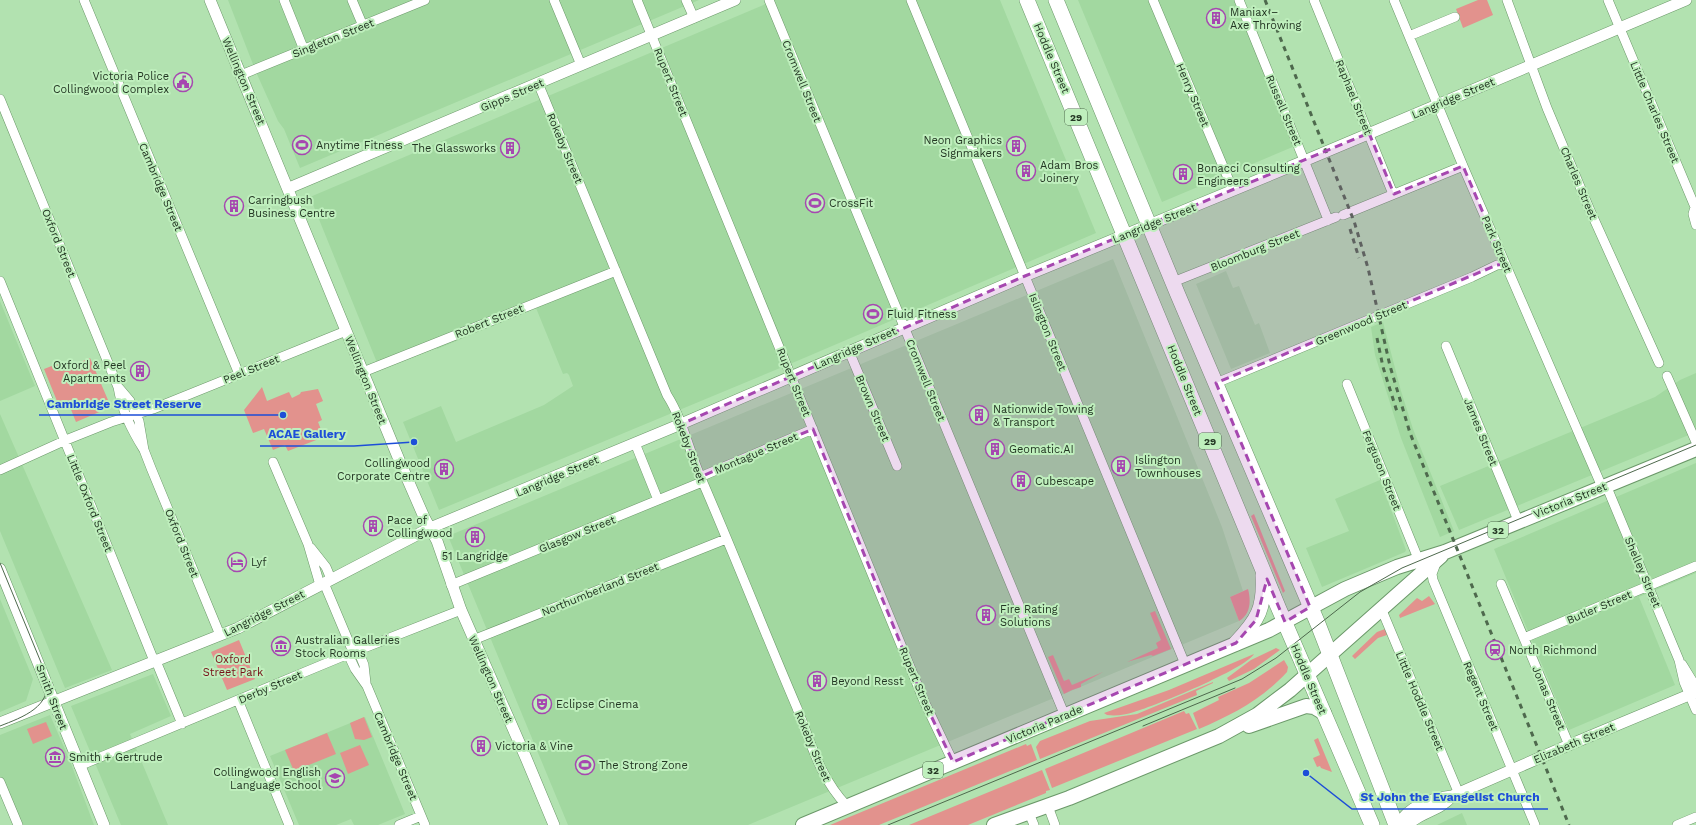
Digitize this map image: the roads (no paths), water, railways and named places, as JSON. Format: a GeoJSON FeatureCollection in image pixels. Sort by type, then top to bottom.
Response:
{"type":"FeatureCollection","features":[{"type":"Feature","properties":{"kind":"highway","name":"Hoddle Street"},"geometry":{"type":"LineString","coordinates":[[1028,0],[1307,675],[1372,825]]}},
{"type":"Feature","properties":{"kind":"highway","name":"29"},"geometry":{"type":"LineString","coordinates":[[1056,0],[1330,655],[1397,825]]}},
{"type":"Feature","properties":{"kind":"highway"},"geometry":{"type":"LineString","coordinates":[[1236,643],[1252,626],[1259,614],[1263,589],[1261,564]]}},
{"type":"Feature","properties":{"kind":"main road","name":"Victoria Street"},"geometry":{"type":"LineString","coordinates":[[1285,622],[1336,593],[1397,567],[1445,552],[1696,449]]}},
{"type":"Feature","properties":{"kind":"main road","name":"32"},"geometry":{"type":"LineString","coordinates":[[1397,567],[1417,556],[1500,522],[1545,510]]}},
{"type":"Feature","properties":{"kind":"main road","name":"32"},"geometry":{"type":"LineString","coordinates":[[1420,574],[1435,566],[1512,533],[1545,510]]}},
{"type":"Feature","properties":{"kind":"main road","name":"Victoria Street"},"geometry":{"type":"LineString","coordinates":[[1307,675],[1445,552]]}},
{"type":"Feature","properties":{"kind":"main road","name":"Victoria Parade"},"geometry":{"type":"LineString","coordinates":[[803,825],[1285,622]]}},
{"type":"Feature","properties":{"kind":"main road","name":"32"},"geometry":{"type":"LineString","coordinates":[[994,825],[1031,819],[1048,806],[1219,736],[1264,711],[1307,675]]}},
{"type":"Feature","properties":{"kind":"main road"},"geometry":{"type":"LineString","coordinates":[[1219,736],[1281,716],[1306,706],[1314,707],[1324,712]]}},
{"type":"Feature","properties":{"kind":"street","name":"Cambridge Street"},"geometry":{"type":"LineString","coordinates":[[84,0],[238,374]]}},
{"type":"Feature","properties":{"kind":"street","name":"Wellington Street"},"geometry":{"type":"LineString","coordinates":[[210,0],[289,188],[400,462],[445,563],[460,610],[518,739],[554,825]]}},
{"type":"Feature","properties":{"kind":"street"},"geometry":{"type":"LineString","coordinates":[[284,0],[304,50]]}},
{"type":"Feature","properties":{"kind":"street"},"geometry":{"type":"LineString","coordinates":[[352,0],[363,26]]}},
{"type":"Feature","properties":{"kind":"street","name":"Singleton Street"},"geometry":{"type":"LineString","coordinates":[[241,75],[426,0]]}},
{"type":"Feature","properties":{"kind":"street"},"geometry":{"type":"LineString","coordinates":[[554,0],[581,65]]}},
{"type":"Feature","properties":{"kind":"street","name":"Rupert Street"},"geometry":{"type":"LineString","coordinates":[[638,0],[924,701],[953,762]]}},
{"type":"Feature","properties":{"kind":"street"},"geometry":{"type":"LineString","coordinates":[[686,0],[694,18]]}},
{"type":"Feature","properties":{"kind":"street","name":"Gipps Street"},"geometry":{"type":"LineString","coordinates":[[289,188],[735,0]]}},
{"type":"Feature","properties":{"kind":"street","name":"Cromwell Street"},"geometry":{"type":"LineString","coordinates":[[769,0],[1064,716]]}},
{"type":"Feature","properties":{"kind":"street","name":"Islington Street"},"geometry":{"type":"LineString","coordinates":[[911,0],[1185,664]]}},
{"type":"Feature","properties":{"kind":"street","name":"Henry Street"},"geometry":{"type":"LineString","coordinates":[[1153,0],[1233,190]]}},
{"type":"Feature","properties":{"kind":"street","name":"Russell Street"},"geometry":{"type":"LineString","coordinates":[[1239,0],[1327,217],[1327,221]]}},
{"type":"Feature","properties":{"kind":"street","name":"Raphael Street"},"geometry":{"type":"LineString","coordinates":[[1314,0],[1394,194]]}},
{"type":"Feature","properties":{"kind":"street","name":"Park Street"},"geometry":{"type":"LineString","coordinates":[[1394,0],[1505,264],[1604,486]]}},
{"type":"Feature","properties":{"kind":"street","name":"Little Charles Street"},"geometry":{"type":"LineString","coordinates":[[1608,0],[1695,207],[1693,214],[1696,225]]}},
{"type":"Feature","properties":{"kind":"street","name":"Langridge Street"},"geometry":{"type":"LineString","coordinates":[[0,724],[220,635],[430,528],[681,424],[1025,276],[1304,161],[1686,0]]}},
{"type":"Feature","properties":{"kind":"street","name":"Charles Street"},"geometry":{"type":"LineString","coordinates":[[1509,1],[1530,65],[1590,208],[1659,363]]}},
{"type":"Feature","properties":{"kind":"street"},"geometry":{"type":"LineString","coordinates":[[1409,36],[1455,17]]}},
{"type":"Feature","properties":{"kind":"street","name":"Rokeby Street"},"geometry":{"type":"LineString","coordinates":[[538,83],[667,395],[674,406],[701,479],[820,767],[833,790],[847,806]]}},
{"type":"Feature","properties":{"kind":"street","name":"Oxford Street"},"geometry":{"type":"LineString","coordinates":[[0,99],[118,387],[121,405],[126,418],[131,430],[144,450],[220,635]]}},
{"type":"Feature","properties":{"kind":"street","name":"Bloomburg Street"},"geometry":{"type":"LineString","coordinates":[[1173,282],[1463,166]]}},
{"type":"Feature","properties":{"kind":"street","name":"Greenwood Street"},"geometry":{"type":"LineString","coordinates":[[1216,383],[1472,277],[1497,265],[1505,264]]}},
{"type":"Feature","properties":{"kind":"street","name":"Robert Street"},"geometry":{"type":"LineString","coordinates":[[363,372],[616,271]]}},
{"type":"Feature","properties":{"kind":"street","name":"Little Oxford Street"},"geometry":{"type":"LineString","coordinates":[[0,281],[66,440],[152,656],[156,661],[182,724]]}},
{"type":"Feature","properties":{"kind":"street","name":"Peel Street"},"geometry":{"type":"LineString","coordinates":[[0,470],[66,440],[126,418],[346,331]]}},
{"type":"Feature","properties":{"kind":"street","name":"James Street"},"geometry":{"type":"LineString","coordinates":[[1446,346],[1517,518]]}},
{"type":"Feature","properties":{"kind":"street","name":"Brown Street"},"geometry":{"type":"LineString","coordinates":[[849,351],[897,466]]}},
{"type":"Feature","properties":{"kind":"street"},"geometry":{"type":"LineString","coordinates":[[1667,376],[1696,442]]}},
{"type":"Feature","properties":{"kind":"street","name":"Ferguson Street"},"geometry":{"type":"LineString","coordinates":[[1347,384],[1417,556]]}},
{"type":"Feature","properties":{"kind":"street","name":"Oxford Street"},"geometry":{"type":"LineString","coordinates":[[118,387],[130,402],[136,414],[141,427],[144,450]]}},
{"type":"Feature","properties":{"kind":"street","name":"Montague Street"},"geometry":{"type":"LineString","coordinates":[[701,479],[813,428]]}},
{"type":"Feature","properties":{"kind":"street"},"geometry":{"type":"LineString","coordinates":[[635,443],[658,500]]}},
{"type":"Feature","properties":{"kind":"street","name":"Cambridge Street"},"geometry":{"type":"LineString","coordinates":[[274,462],[353,652],[355,669],[367,686],[423,821]]}},
{"type":"Feature","properties":{"kind":"street","name":"Glasgow Street"},"geometry":{"type":"LineString","coordinates":[[451,585],[658,500],[701,479]]}},
{"type":"Feature","properties":{"kind":"street","name":"Shelley Street"},"geometry":{"type":"LineString","coordinates":[[1604,486],[1649,586],[1679,660],[1684,682],[1694,692],[1696,710]]}},
{"type":"Feature","properties":{"kind":"street","name":"Northumberland Street"},"geometry":{"type":"LineString","coordinates":[[474,640],[726,539]]}},
{"type":"Feature","properties":{"kind":"street","name":"Cambridge Street"},"geometry":{"type":"LineString","coordinates":[[308,544],[326,567],[325,582]]}},
{"type":"Feature","properties":{"kind":"street","name":"Regent Street"},"geometry":{"type":"LineString","coordinates":[[1435,566],[1432,574],[1433,580],[1535,825]]}},
{"type":"Feature","properties":{"kind":"street","name":"Butler Street"},"geometry":{"type":"LineString","coordinates":[[1524,638],[1696,566]]}},
{"type":"Feature","properties":{"kind":"street","name":"Smith Street"},"geometry":{"type":"LineString","coordinates":[[0,568],[104,825]]}},
{"type":"Feature","properties":{"kind":"street","name":"Jonas Street"},"geometry":{"type":"LineString","coordinates":[[1501,584],[1569,745]]}},
{"type":"Feature","properties":{"kind":"street","name":"Little Hoddle Street"},"geometry":{"type":"LineString","coordinates":[[1381,608],[1456,795]]}},
{"type":"Feature","properties":{"kind":"street","name":"Derby Street"},"geometry":{"type":"LineString","coordinates":[[79,766],[353,652],[460,610]]}},
{"type":"Feature","properties":{"kind":"street","name":"Elizabeth Street"},"geometry":{"type":"LineString","coordinates":[[1397,825],[1403,816],[1412,809],[1436,798],[1456,795],[1694,692]]}},
{"type":"Feature","properties":{"kind":"street"},"geometry":{"type":"LineString","coordinates":[[238,700],[289,825]]}},
{"type":"Feature","properties":{"kind":"street"},"geometry":{"type":"LineString","coordinates":[[0,782],[18,825]]}},
{"type":"Feature","properties":{"kind":"street","name":"Elizabeth Street"},"geometry":{"type":"LineString","coordinates":[[1408,825],[1414,820],[1444,805],[1456,795]]}},
{"type":"Feature","properties":{"kind":"street"},"geometry":{"type":"LineString","coordinates":[[1048,806],[1055,825]]}},
{"type":"Feature","properties":{"kind":"street"},"geometry":{"type":"LineString","coordinates":[[1677,825],[1696,817]]}},
{"type":"Feature","properties":{"kind":"street"},"geometry":{"type":"LineString","coordinates":[[399,825],[423,821]]}},
{"type":"Feature","properties":{"kind":"tram line"},"geometry":{"type":"LineString","coordinates":[[888,825],[1242,679],[1276,658],[1360,592],[1402,568],[1696,445]]}},
{"type":"Feature","properties":{"kind":"tram line"},"geometry":{"type":"LineString","coordinates":[[0,563],[47,677],[45,696],[40,703],[34,709],[18,719],[0,726]]}},
{"type":"Feature","properties":{"kind":"tram line"},"geometry":{"type":"LineString","coordinates":[[1143,726],[1235,688]]}},
{"type":"Feature","properties":{"kind":"railway"},"geometry":{"type":"LineString","coordinates":[[1265,0],[1354,221],[1368,268],[1390,366],[1410,433],[1569,825]]}},
{"type":"Feature","properties":{"kind":"railway"},"geometry":{"type":"LineString","coordinates":[[1350,229],[1359,258]]}},
{"type":"Feature","properties":{"kind":"railway"},"geometry":{"type":"LineString","coordinates":[[1377,338],[1383,367],[1398,415]]}},
{"type":"Feature","properties":{"kind":"place","name":"Maniax – Axe Throwing"},"geometry":{"type":"Point","coordinates":[1216,18]}},
{"type":"Feature","properties":{"kind":"place","name":"Victoria Police Collingwood Complex"},"geometry":{"type":"Point","coordinates":[183,82]}},
{"type":"Feature","properties":{"kind":"place","name":"Anytime Fitness"},"geometry":{"type":"Point","coordinates":[302,145]}},
{"type":"Feature","properties":{"kind":"place","name":"Neon Graphics Signmakers"},"geometry":{"type":"Point","coordinates":[1016,146]}},
{"type":"Feature","properties":{"kind":"place","name":"The Glassworks"},"geometry":{"type":"Point","coordinates":[510,148]}},
{"type":"Feature","properties":{"kind":"place","name":"Adam Bros Joinery"},"geometry":{"type":"Point","coordinates":[1026,171]}},
{"type":"Feature","properties":{"kind":"place","name":"Bonacci Consulting Engineers"},"geometry":{"type":"Point","coordinates":[1183,174]}},
{"type":"Feature","properties":{"kind":"place","name":"CrossFit"},"geometry":{"type":"Point","coordinates":[815,203]}},
{"type":"Feature","properties":{"kind":"place","name":"Carringbush Business Centre"},"geometry":{"type":"Point","coordinates":[234,206]}},
{"type":"Feature","properties":{"kind":"place","name":"Fluid Fitness"},"geometry":{"type":"Point","coordinates":[873,314]}},
{"type":"Feature","properties":{"kind":"place","name":"Oxford & Peel Apartments"},"geometry":{"type":"Point","coordinates":[140,371]}},
{"type":"Feature","properties":{"kind":"place","name":"Cambridge Street Reserve"},"geometry":{"type":"Point","coordinates":[283,415]}},
{"type":"Feature","properties":{"kind":"place","name":"Nationwide Towing & Transport"},"geometry":{"type":"Point","coordinates":[979,415]}},
{"type":"Feature","properties":{"kind":"place","name":"ACAE Gallery"},"geometry":{"type":"Point","coordinates":[414,442]}},
{"type":"Feature","properties":{"kind":"place","name":"Geomatic.AI"},"geometry":{"type":"Point","coordinates":[995,449]}},
{"type":"Feature","properties":{"kind":"place","name":"Islington Townhouses"},"geometry":{"type":"Point","coordinates":[1121,466]}},
{"type":"Feature","properties":{"kind":"place","name":"Collingwood Corporate Centre"},"geometry":{"type":"Point","coordinates":[444,469]}},
{"type":"Feature","properties":{"kind":"place","name":"Cubescape"},"geometry":{"type":"Point","coordinates":[1021,481]}},
{"type":"Feature","properties":{"kind":"place","name":"Pace of Collingwood"},"geometry":{"type":"Point","coordinates":[373,526]}},
{"type":"Feature","properties":{"kind":"place","name":"51 Langridge"},"geometry":{"type":"Point","coordinates":[475,537]}},
{"type":"Feature","properties":{"kind":"place","name":"Lyf"},"geometry":{"type":"Point","coordinates":[237,562]}},
{"type":"Feature","properties":{"kind":"place","name":"Fire Rating Solutions"},"geometry":{"type":"Point","coordinates":[986,615]}},
{"type":"Feature","properties":{"kind":"place","name":"Australian Galleries Stock Rooms"},"geometry":{"type":"Point","coordinates":[281,646]}},
{"type":"Feature","properties":{"kind":"place","name":"North Richmond"},"geometry":{"type":"Point","coordinates":[1495,650]}},
{"type":"Feature","properties":{"kind":"place","name":"Beyond Resst"},"geometry":{"type":"Point","coordinates":[817,681]}},
{"type":"Feature","properties":{"kind":"place","name":"Eclipse Cinema"},"geometry":{"type":"Point","coordinates":[542,704]}},
{"type":"Feature","properties":{"kind":"place","name":"Victoria & Vine"},"geometry":{"type":"Point","coordinates":[481,746]}},
{"type":"Feature","properties":{"kind":"place","name":"Smith + Gertrude"},"geometry":{"type":"Point","coordinates":[55,757]}},
{"type":"Feature","properties":{"kind":"place","name":"The Strong Zone"},"geometry":{"type":"Point","coordinates":[585,765]}},
{"type":"Feature","properties":{"kind":"place","name":"St John the Evangelist Church"},"geometry":{"type":"Point","coordinates":[1306,773]}},
{"type":"Feature","properties":{"kind":"place","name":"Collingwood English Language School"},"geometry":{"type":"Point","coordinates":[335,778]}},
{"type":"Feature","properties":{"kind":"park label","name":"Oxford Street Park"},"geometry":{"type":"Point","coordinates":[233,665]}}]}
